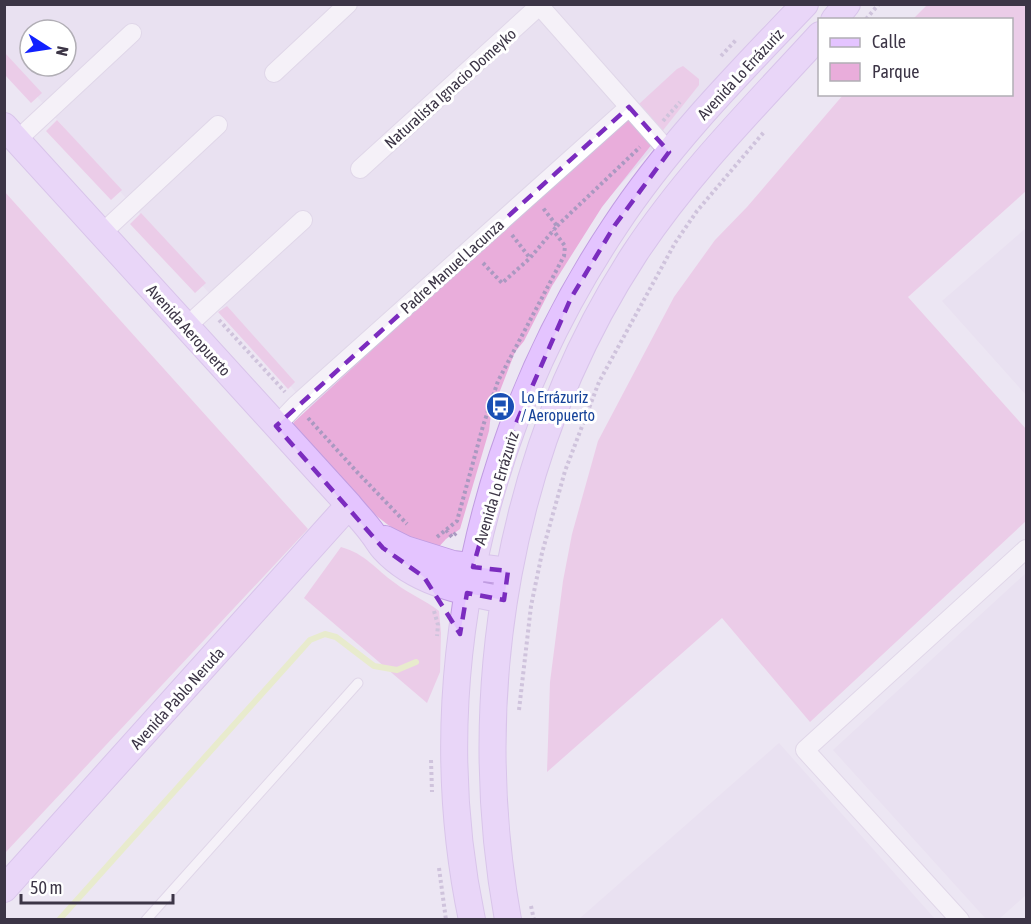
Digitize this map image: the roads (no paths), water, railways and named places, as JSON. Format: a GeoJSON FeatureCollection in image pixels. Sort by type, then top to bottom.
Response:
{"type":"FeatureCollection","features":[{"type":"Feature","properties":{"kind":"main road","name":"Avenida Lo Errázuriz"},"geometry":{"type":"LineString","coordinates":[[472,920],[460,854],[453,770],[455,697],[460,634],[472,567],[510,437],[548,343],[592,261],[615,225],[669,152],[805,4]]}},
{"type":"Feature","properties":{"kind":"main road"},"geometry":{"type":"LineString","coordinates":[[836,18],[847,4]]}},
{"type":"Feature","properties":{"kind":"main road","name":"Avenida Lo Errázuriz"},"geometry":{"type":"LineString","coordinates":[[508,920],[499,860],[493,775],[494,699],[498,640],[508,571],[519,521],[552,417],[579,353],[636,252],[684,187],[818,36]]}},
{"type":"Feature","properties":{"kind":"main road","name":"Avenida Aeropuerto"},"geometry":{"type":"LineString","coordinates":[[11,133],[349,505],[395,560],[424,577],[467,593],[504,600]]}},
{"type":"Feature","properties":{"kind":"main road","name":"Avenida Pablo Neruda"},"geometry":{"type":"LineString","coordinates":[[4,889],[349,505]]}},
{"type":"Feature","properties":{"kind":"main road","name":"Avenida Aeropuerto"},"geometry":{"type":"LineString","coordinates":[[374,534],[405,549],[448,563],[508,571]]}},
{"type":"Feature","properties":{"kind":"main road"},"geometry":{"type":"LineString","coordinates":[[424,577],[448,611],[460,634]]}},
{"type":"Feature","properties":{"kind":"street"},"geometry":{"type":"LineString","coordinates":[[274,73],[348,4]]}},
{"type":"Feature","properties":{"kind":"street"},"geometry":{"type":"LineString","coordinates":[[539,5],[669,152]]}},
{"type":"Feature","properties":{"kind":"street","name":"Naturalista Ignacio Domeyko"},"geometry":{"type":"LineString","coordinates":[[360,169],[539,5]]}},
{"type":"Feature","properties":{"kind":"street"},"geometry":{"type":"LineString","coordinates":[[11,133],[132,33]]}},
{"type":"Feature","properties":{"kind":"street","name":"Padre Manuel Lacunza"},"geometry":{"type":"LineString","coordinates":[[276,426],[296,405],[629,107]]}},
{"type":"Feature","properties":{"kind":"street"},"geometry":{"type":"LineString","coordinates":[[102,233],[218,125]]}},
{"type":"Feature","properties":{"kind":"street"},"geometry":{"type":"LineString","coordinates":[[186,327],[303,220]]}},
{"type":"Feature","properties":{"kind":"street"},"geometry":{"type":"LineString","coordinates":[[960,920],[805,750],[1026,549]]}},
{"type":"Feature","properties":{"kind":"lane"},"geometry":{"type":"LineString","coordinates":[[146,920],[358,683]]}},
{"type":"Feature","properties":{"kind":"waterway"},"geometry":{"type":"LineString","coordinates":[[59,920],[310,640],[325,634],[336,637],[374,666],[397,670],[416,662]]}},
{"type":"Feature","properties":{"kind":"place","name":"Lo Errázuriz / Aeropuerto"},"geometry":{"type":"Point","coordinates":[500,406]}}]}
